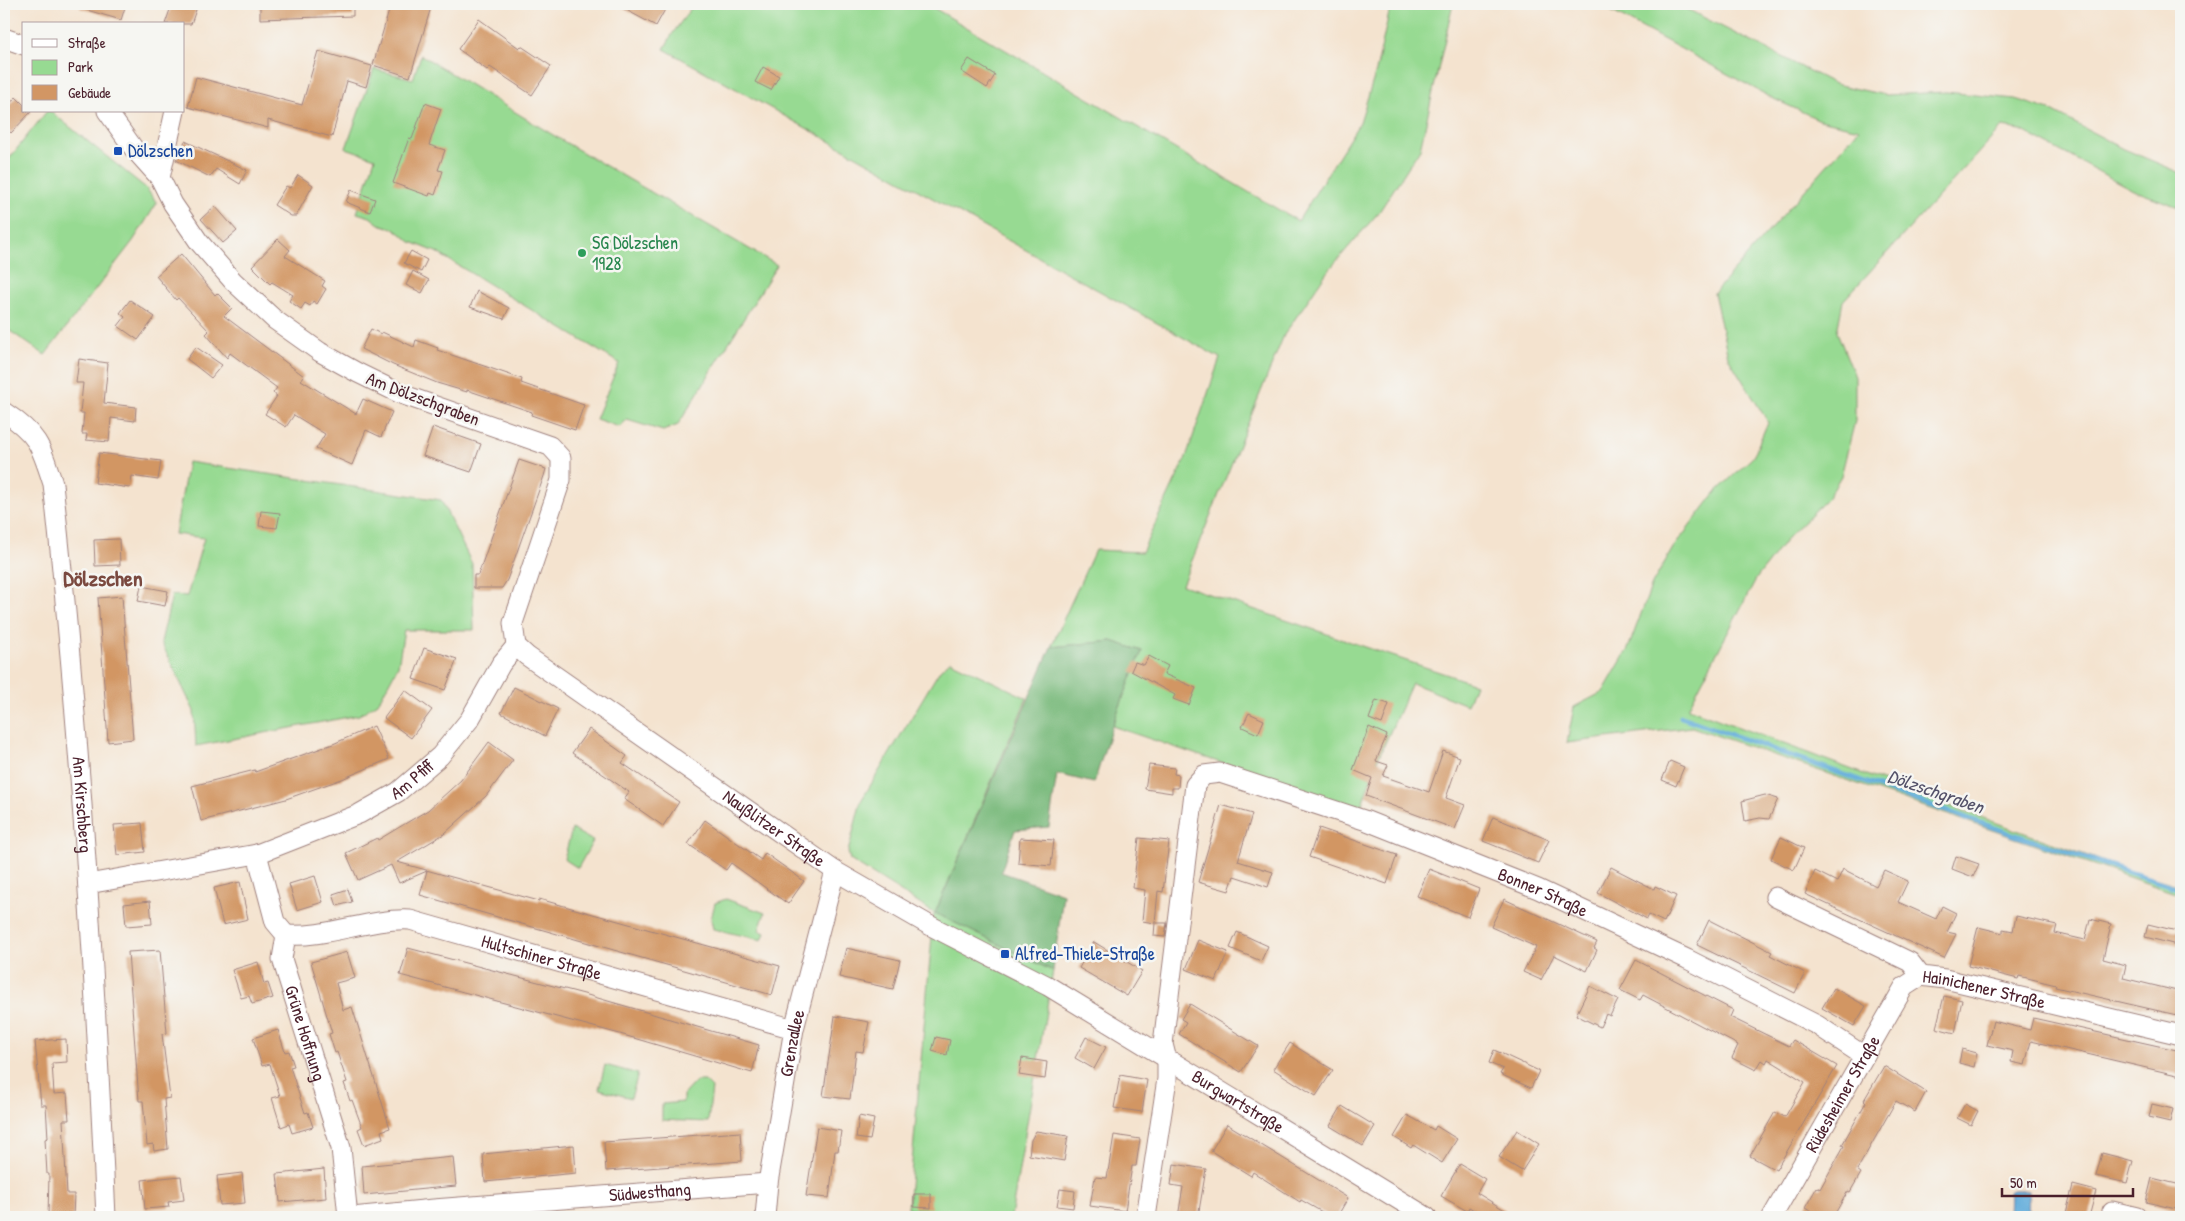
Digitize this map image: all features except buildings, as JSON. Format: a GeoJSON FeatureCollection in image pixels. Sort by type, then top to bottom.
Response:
{"type":"FeatureCollection","features":[{"type":"Feature","properties":{"kind":"street"},"geometry":{"type":"LineString","coordinates":[[4,38],[22,44]]}},
{"type":"Feature","properties":{"kind":"street","name":"Am Dölzschgraben"},"geometry":{"type":"LineString","coordinates":[[109,112],[134,149],[160,178],[173,204],[199,242],[233,281],[282,325],[320,352],[401,394],[550,446],[561,458],[561,480],[513,623],[516,646]]}},
{"type":"Feature","properties":{"kind":"street"},"geometry":{"type":"LineString","coordinates":[[160,178],[175,112]]}},
{"type":"Feature","properties":{"kind":"street","name":"Am Kirschberg"},"geometry":{"type":"LineString","coordinates":[[4,412],[35,437],[42,450],[53,484],[79,754],[106,1217]]}},
{"type":"Feature","properties":{"kind":"street","name":"Am Pfiff"},"geometry":{"type":"LineString","coordinates":[[88,884],[257,854],[359,814],[398,792],[440,756],[470,719],[501,664],[516,646]]}},
{"type":"Feature","properties":{"kind":"street","name":"Naußlitzer Straße"},"geometry":{"type":"LineString","coordinates":[[516,646],[527,656],[836,871],[929,925],[1048,986]]}},
{"type":"Feature","properties":{"kind":"street","name":"Bonner Straße"},"geometry":{"type":"LineString","coordinates":[[1167,1060],[1163,1044],[1195,785],[1204,775],[1220,773],[1367,821],[1538,888],[1687,958],[1817,1025],[1864,1056]]}},
{"type":"Feature","properties":{"kind":"street"},"geometry":{"type":"LineString","coordinates":[[257,854],[275,922],[286,935]]}},
{"type":"Feature","properties":{"kind":"street","name":"Grenzallee"},"geometry":{"type":"LineString","coordinates":[[765,1217],[768,1183],[794,1029],[836,871]]}},
{"type":"Feature","properties":{"kind":"street","name":"Hainichener Straße"},"geometry":{"type":"LineString","coordinates":[[1775,897],[1910,962],[1921,976],[1945,979],[2181,1035]]}},
{"type":"Feature","properties":{"kind":"street","name":"Hultschiner Straße"},"geometry":{"type":"LineString","coordinates":[[286,935],[303,936],[390,919],[422,922],[794,1029]]}},
{"type":"Feature","properties":{"kind":"street","name":"Grüne Hoffnung"},"geometry":{"type":"LineString","coordinates":[[286,935],[282,959],[341,1148],[350,1217]]}},
{"type":"Feature","properties":{"kind":"street","name":"Rüdesheimer Straße"},"geometry":{"type":"LineString","coordinates":[[1772,1217],[1904,988],[1921,976]]}},
{"type":"Feature","properties":{"kind":"street","name":"Burgwartstraße"},"geometry":{"type":"LineString","coordinates":[[1048,986],[1427,1217]]}},
{"type":"Feature","properties":{"kind":"street"},"geometry":{"type":"LineString","coordinates":[[1146,1217],[1167,1080],[1167,1060]]}},
{"type":"Feature","properties":{"kind":"street","name":"Südwesthang"},"geometry":{"type":"LineString","coordinates":[[350,1217],[768,1183]]}},
{"type":"Feature","properties":{"kind":"street"},"geometry":{"type":"LineString","coordinates":[[2112,1212],[2137,1217]]}},
{"type":"Feature","properties":{"kind":"green space"},"geometry":{"type":"Polygon","coordinates":[[[694,4],[927,4],[1298,221],[1360,122],[1376,71],[1391,4],[1453,4],[1420,149],[1379,212],[1327,272],[1284,335],[1182,585],[1475,684],[1467,705],[1412,683],[1377,761],[1360,810],[1112,726],[1142,651],[1112,641],[1051,647],[1095,550],[1142,552],[1185,460],[1220,358],[664,49],[694,4]]]}},
{"type":"Feature","properties":{"kind":"green space"},"geometry":{"type":"Polygon","coordinates":[[[1598,4],[1677,4],[1835,84],[1885,95],[1946,92],[2015,99],[2050,110],[2124,149],[2181,173],[2181,208],[2133,190],[2021,130],[2002,127],[1843,301],[1837,332],[1855,377],[1855,421],[1841,476],[1827,499],[1788,537],[1756,579],[1688,708],[2127,870],[2181,886],[2181,895],[1692,727],[1567,743],[1574,707],[1603,692],[1628,649],[1652,584],[1673,548],[1716,492],[1753,457],[1768,422],[1728,357],[1714,293],[1859,129],[1820,120],[1774,99],[1598,4]]]}},
{"type":"Feature","properties":{"kind":"green space"},"geometry":{"type":"Polygon","coordinates":[[[421,55],[563,141],[777,265],[678,425],[663,431],[627,420],[619,427],[596,419],[619,363],[436,252],[411,242],[395,229],[379,224],[370,217],[357,213],[375,158],[346,148],[374,69],[413,79],[421,55]]]}},
{"type":"Feature","properties":{"kind":"green space"},"geometry":{"type":"Polygon","coordinates":[[[46,112],[51,112],[146,188],[157,203],[133,241],[45,355],[4,327],[4,157],[8,160],[46,112]]]}},
{"type":"Feature","properties":{"kind":"green space"},"geometry":{"type":"Polygon","coordinates":[[[188,462],[441,500],[472,564],[474,630],[404,630],[398,666],[378,703],[359,715],[196,746],[194,711],[161,642],[172,595],[187,596],[204,538],[175,534],[188,462]]]}},
{"type":"Feature","properties":{"kind":"green space"},"geometry":{"type":"Polygon","coordinates":[[[1112,641],[1142,651],[1112,726],[1094,783],[1057,774],[1049,827],[1015,830],[1001,872],[1063,894],[1053,971],[935,913],[1051,647],[1112,641]]]}},
{"type":"Feature","properties":{"kind":"green space"},"geometry":{"type":"Polygon","coordinates":[[[950,661],[1027,698],[935,913],[1053,971],[1011,1217],[942,1217],[943,1213],[908,1208],[934,913],[850,860],[848,852],[861,801],[940,670],[950,661]]]}},
{"type":"Feature","properties":{"kind":"green space"},"geometry":{"type":"Polygon","coordinates":[[[572,829],[593,841],[578,868],[564,859],[572,829]]]}},
{"type":"Feature","properties":{"kind":"green space"},"geometry":{"type":"Polygon","coordinates":[[[726,899],[765,913],[759,930],[765,933],[762,940],[713,929],[711,919],[715,903],[726,899]]]}},
{"type":"Feature","properties":{"kind":"green space"},"geometry":{"type":"Polygon","coordinates":[[[605,1065],[638,1074],[631,1098],[599,1089],[605,1065]]]}},
{"type":"Feature","properties":{"kind":"green space"},"geometry":{"type":"Polygon","coordinates":[[[696,1081],[705,1081],[712,1088],[708,1122],[662,1120],[662,1104],[683,1102],[683,1095],[696,1081]]]}},
{"type":"Feature","properties":{"kind":"water"},"geometry":{"type":"Polygon","coordinates":[[[2010,1190],[2029,1190],[2028,1216],[2009,1216],[2010,1190]]]}},
{"type":"Feature","properties":{"kind":"waterway","name":"Dölzschgraben"},"geometry":{"type":"LineString","coordinates":[[1681,717],[2009,833],[2181,889]]}},
{"type":"Feature","properties":{"kind":"place","name":"Dölzschen"},"geometry":{"type":"Point","coordinates":[118,151]}},
{"type":"Feature","properties":{"kind":"place","name":"SG Dölzschen 1928"},"geometry":{"type":"Point","coordinates":[582,253]}},
{"type":"Feature","properties":{"kind":"place","name":"Alfred-Thiele-Straße"},"geometry":{"type":"Point","coordinates":[1005,954]}},
{"type":"Feature","properties":{"kind":"district","name":"Dölzschen"},"geometry":{"type":"Point","coordinates":[103,578]}}]}
